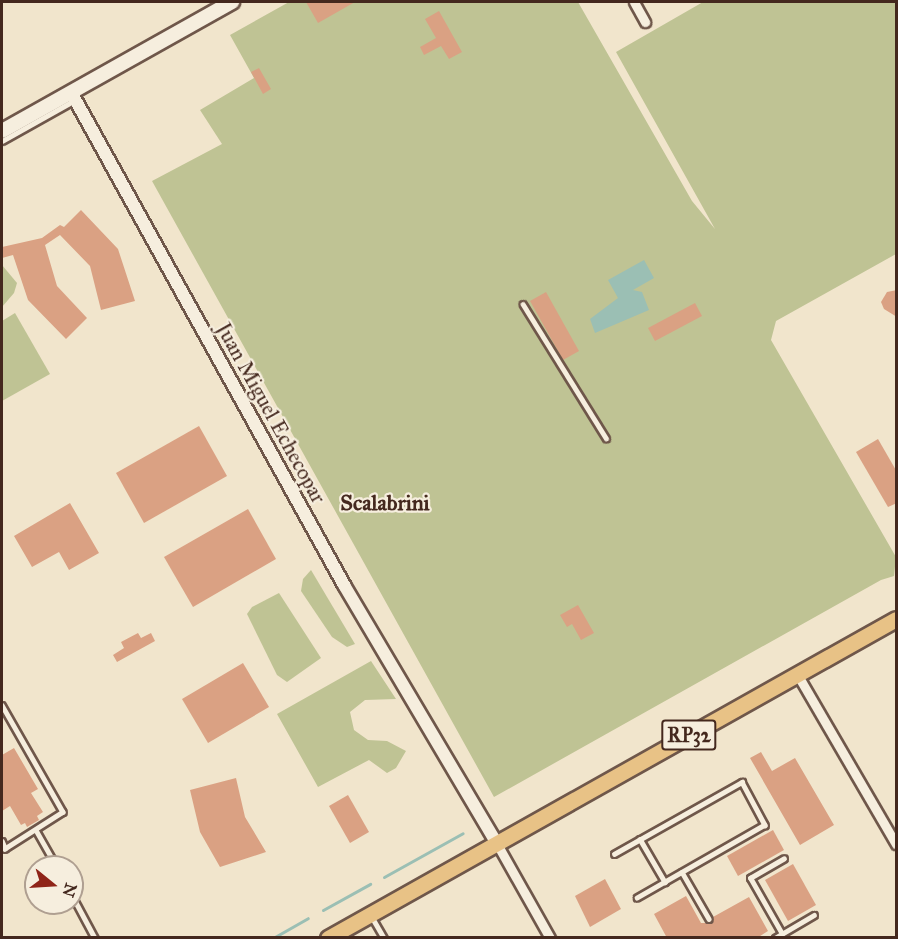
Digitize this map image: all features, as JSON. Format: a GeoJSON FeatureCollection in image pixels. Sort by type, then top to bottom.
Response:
{"type":"FeatureCollection","features":[{"type":"Feature","properties":{"kind":"main road"},"geometry":{"type":"LineString","coordinates":[[4,126],[73,96],[232,2]]}},
{"type":"Feature","properties":{"kind":"main road","name":"RP32"},"geometry":{"type":"LineString","coordinates":[[328,938],[897,619]]}},
{"type":"Feature","properties":{"kind":"street"},"geometry":{"type":"LineString","coordinates":[[634,2],[645,22]]}},
{"type":"Feature","properties":{"kind":"street","name":"Juan Miguel Echecopar"},"geometry":{"type":"LineString","coordinates":[[73,96],[344,585],[550,938]]}},
{"type":"Feature","properties":{"kind":"street"},"geometry":{"type":"LineString","coordinates":[[797,675],[897,844]]}},
{"type":"Feature","properties":{"kind":"lane"},"geometry":{"type":"LineString","coordinates":[[2,141],[73,96]]}},
{"type":"Feature","properties":{"kind":"lane"},"geometry":{"type":"LineString","coordinates":[[523,304],[606,438]]}},
{"type":"Feature","properties":{"kind":"lane"},"geometry":{"type":"LineString","coordinates":[[2,705],[63,812],[5,849],[2,842]]}},
{"type":"Feature","properties":{"kind":"lane"},"geometry":{"type":"LineString","coordinates":[[614,854],[742,782],[765,825],[637,898]]}},
{"type":"Feature","properties":{"kind":"lane"},"geometry":{"type":"LineString","coordinates":[[36,830],[50,855]]}},
{"type":"Feature","properties":{"kind":"lane"},"geometry":{"type":"LineString","coordinates":[[640,839],[665,882]]}},
{"type":"Feature","properties":{"kind":"lane"},"geometry":{"type":"LineString","coordinates":[[782,934],[750,878],[784,858]]}},
{"type":"Feature","properties":{"kind":"lane"},"geometry":{"type":"LineString","coordinates":[[682,872],[709,919]]}},
{"type":"Feature","properties":{"kind":"lane"},"geometry":{"type":"LineString","coordinates":[[370,914],[384,938]]}},
{"type":"Feature","properties":{"kind":"lane"},"geometry":{"type":"LineString","coordinates":[[83,915],[95,938]]}},
{"type":"Feature","properties":{"kind":"lane"},"geometry":{"type":"LineString","coordinates":[[775,938],[814,915]]}},
{"type":"Feature","properties":{"kind":"green space"},"geometry":{"type":"Polygon","coordinates":[[[289,2],[578,2],[692,201],[715,229],[616,52],[703,2],[896,2],[896,254],[776,321],[771,340],[896,557],[894,576],[881,580],[494,797],[152,181],[222,144],[200,110],[254,78],[230,35],[289,2]]]}},
{"type":"Feature","properties":{"kind":"green space"},"geometry":{"type":"Polygon","coordinates":[[[2,265],[17,283],[14,293],[2,307],[2,265]]]}},
{"type":"Feature","properties":{"kind":"green space"},"geometry":{"type":"Polygon","coordinates":[[[15,313],[50,374],[2,401],[2,321],[15,313]]]}},
{"type":"Feature","properties":{"kind":"green space"},"geometry":{"type":"Polygon","coordinates":[[[311,570],[355,644],[347,647],[332,637],[301,591],[303,579],[311,570]]]}},
{"type":"Feature","properties":{"kind":"green space"},"geometry":{"type":"Polygon","coordinates":[[[279,593],[321,658],[287,682],[277,675],[247,614],[252,607],[279,593]]]}},
{"type":"Feature","properties":{"kind":"green space"},"geometry":{"type":"Polygon","coordinates":[[[371,661],[396,699],[365,700],[350,712],[354,730],[368,740],[387,741],[406,751],[396,768],[387,773],[369,760],[318,787],[277,714],[371,661]]]}},
{"type":"Feature","properties":{"kind":"water"},"geometry":{"type":"Polygon","coordinates":[[[644,260],[654,278],[633,290],[642,292],[649,310],[595,333],[590,319],[618,298],[608,280],[644,260]]]}},
{"type":"Feature","properties":{"kind":"building"},"geometry":{"type":"Polygon","coordinates":[[[306,2],[355,2],[318,23],[306,2]]]}},
{"type":"Feature","properties":{"kind":"building"},"geometry":{"type":"Polygon","coordinates":[[[439,11],[462,52],[449,59],[441,46],[424,55],[420,47],[436,38],[425,19],[439,11]]]}},
{"type":"Feature","properties":{"kind":"building"},"geometry":{"type":"Polygon","coordinates":[[[259,68],[271,89],[263,94],[251,72],[259,68]]]}},
{"type":"Feature","properties":{"kind":"building"},"geometry":{"type":"Polygon","coordinates":[[[81,210],[118,249],[135,301],[101,310],[90,266],[60,235],[45,245],[57,286],[87,318],[66,339],[28,300],[13,255],[2,258],[2,247],[42,238],[60,225],[64,227],[81,210]]]}},
{"type":"Feature","properties":{"kind":"building"},"geometry":{"type":"Polygon","coordinates":[[[897,290],[897,317],[884,309],[881,302],[887,292],[897,290]]]}},
{"type":"Feature","properties":{"kind":"building"},"geometry":{"type":"Polygon","coordinates":[[[546,292],[579,351],[563,360],[530,301],[546,292]]]}},
{"type":"Feature","properties":{"kind":"building"},"geometry":{"type":"Polygon","coordinates":[[[695,303],[702,316],[655,341],[648,328],[695,303]]]}},
{"type":"Feature","properties":{"kind":"building"},"geometry":{"type":"Polygon","coordinates":[[[199,426],[227,476],[144,523],[116,473],[199,426]]]}},
{"type":"Feature","properties":{"kind":"building"},"geometry":{"type":"Polygon","coordinates":[[[878,439],[897,472],[897,503],[888,507],[856,452],[878,439]]]}},
{"type":"Feature","properties":{"kind":"building"},"geometry":{"type":"Polygon","coordinates":[[[70,503],[99,553],[69,570],[59,552],[32,567],[14,536],[70,503]]]}},
{"type":"Feature","properties":{"kind":"building"},"geometry":{"type":"Polygon","coordinates":[[[248,509],[276,559],[193,607],[164,557],[248,509]]]}},
{"type":"Feature","properties":{"kind":"building"},"geometry":{"type":"Polygon","coordinates":[[[578,605],[594,633],[581,640],[572,624],[567,627],[560,615],[578,605]]]}},
{"type":"Feature","properties":{"kind":"building"},"geometry":{"type":"Polygon","coordinates":[[[138,633],[141,638],[151,633],[155,641],[117,662],[113,655],[124,648],[121,642],[138,633]]]}},
{"type":"Feature","properties":{"kind":"building"},"geometry":{"type":"Polygon","coordinates":[[[243,663],[269,707],[208,743],[182,699],[243,663]]]}},
{"type":"Feature","properties":{"kind":"building"},"geometry":{"type":"Polygon","coordinates":[[[14,748],[38,789],[31,793],[43,812],[37,816],[39,820],[27,827],[25,823],[21,825],[10,806],[2,811],[2,755],[14,748]]]}},
{"type":"Feature","properties":{"kind":"building"},"geometry":{"type":"Polygon","coordinates":[[[761,752],[772,771],[795,758],[834,825],[800,845],[750,758],[761,752]]]}},
{"type":"Feature","properties":{"kind":"building"},"geometry":{"type":"Polygon","coordinates":[[[236,778],[245,817],[266,852],[220,867],[200,832],[190,790],[236,778]]]}},
{"type":"Feature","properties":{"kind":"building"},"geometry":{"type":"Polygon","coordinates":[[[348,795],[369,832],[350,843],[329,806],[348,795]]]}},
{"type":"Feature","properties":{"kind":"building"},"geometry":{"type":"Polygon","coordinates":[[[773,830],[784,850],[738,876],[727,856],[773,830]]]}},
{"type":"Feature","properties":{"kind":"building"},"geometry":{"type":"Polygon","coordinates":[[[793,864],[816,905],[788,921],[765,880],[793,864]]]}},
{"type":"Feature","properties":{"kind":"building"},"geometry":{"type":"Polygon","coordinates":[[[605,879],[621,909],[590,927],[575,896],[605,879]]]}},
{"type":"Feature","properties":{"kind":"building"},"geometry":{"type":"Polygon","coordinates":[[[686,896],[701,923],[710,923],[713,917],[749,897],[768,931],[757,938],[667,938],[654,914],[686,896]]]}},
{"type":"Feature","properties":{"kind":"waterway"},"geometry":{"type":"LineString","coordinates":[[384,877],[463,833]]}},
{"type":"Feature","properties":{"kind":"waterway"},"geometry":{"type":"LineString","coordinates":[[323,910],[370,884]]}},
{"type":"Feature","properties":{"kind":"waterway"},"geometry":{"type":"LineString","coordinates":[[273,938],[308,918]]}},
{"type":"Feature","properties":{"kind":"district","name":"Scalabrini"},"geometry":{"type":"Point","coordinates":[385,503]}}]}
